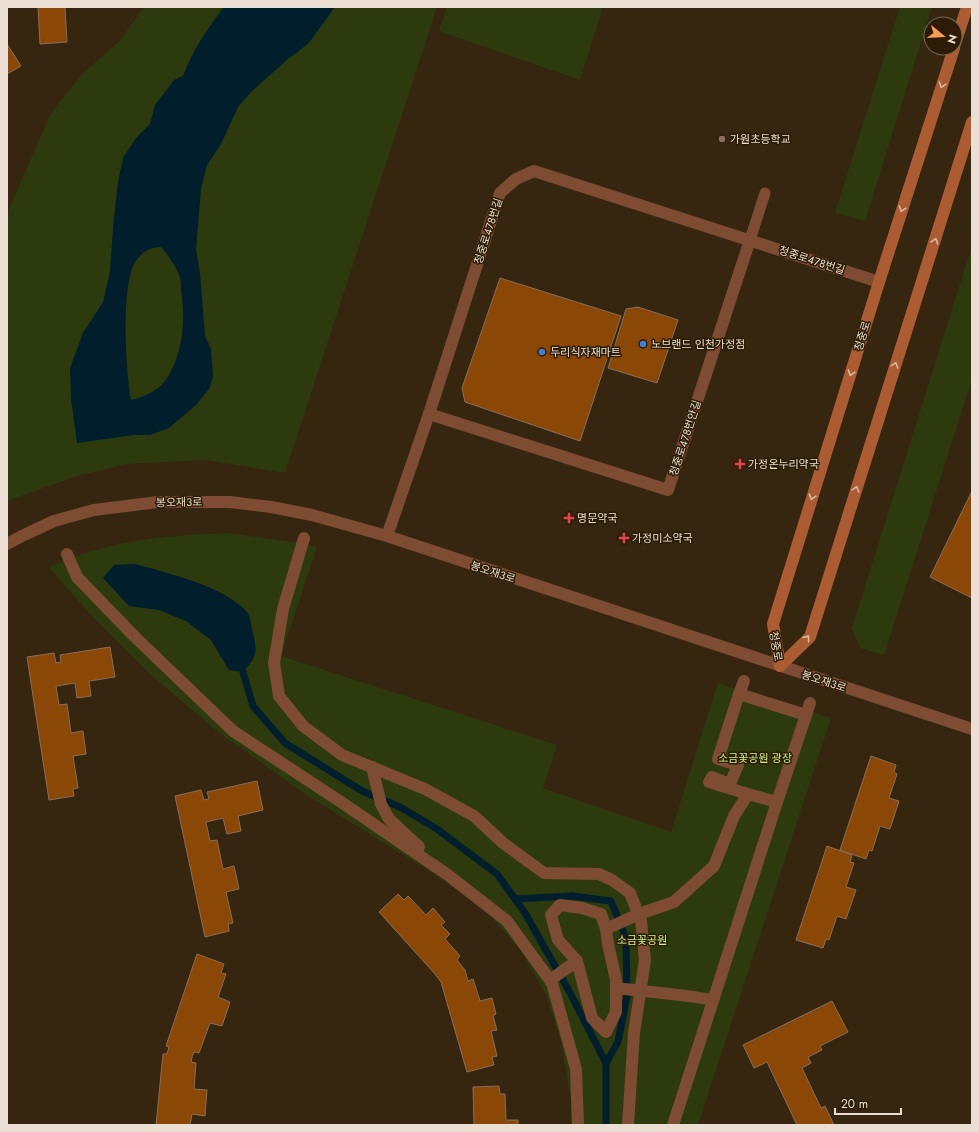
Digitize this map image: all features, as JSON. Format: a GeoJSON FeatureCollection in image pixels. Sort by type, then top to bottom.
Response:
{"type":"FeatureCollection","features":[{"type":"Feature","properties":{"kind":"street"},"geometry":{"type":"LineString","coordinates":[[963,19],[967,7]]}},
{"type":"Feature","properties":{"kind":"street","name":"청중로"},"geometry":{"type":"LineString","coordinates":[[780,666],[773,624],[879,282],[951,56]]}},
{"type":"Feature","properties":{"kind":"street","name":"청중로"},"geometry":{"type":"LineString","coordinates":[[780,666],[810,636],[972,122]]}},
{"type":"Feature","properties":{"kind":"street","name":"청중로478번길"},"geometry":{"type":"LineString","coordinates":[[387,536],[429,414],[500,193],[516,179],[534,171],[879,282]]}},
{"type":"Feature","properties":{"kind":"street","name":"청중로478번안길"},"geometry":{"type":"LineString","coordinates":[[429,414],[668,490],[750,240]]}},
{"type":"Feature","properties":{"kind":"street","name":"봉오재3로"},"geometry":{"type":"LineString","coordinates":[[7,544],[54,522],[94,510],[158,502],[230,502],[271,507],[312,515],[387,536],[972,729]]}},
{"type":"Feature","properties":{"kind":"street"},"geometry":{"type":"LineString","coordinates":[[304,538],[283,609],[274,663],[279,696],[303,726],[342,754],[425,789],[474,816],[503,843],[544,873],[600,874],[612,880],[630,893],[641,920],[645,960],[634,1033],[628,1125]]}},
{"type":"Feature","properties":{"kind":"street"},"geometry":{"type":"LineString","coordinates":[[67,554],[77,577],[135,637],[233,731],[448,875],[507,921],[552,984],[576,1069],[578,1125]]}},
{"type":"Feature","properties":{"kind":"street"},"geometry":{"type":"LineString","coordinates":[[744,681],[718,759],[738,765],[730,784],[712,777],[709,782],[777,802]]}},
{"type":"Feature","properties":{"kind":"street"},"geometry":{"type":"LineString","coordinates":[[739,694],[806,715]]}},
{"type":"Feature","properties":{"kind":"street"},"geometry":{"type":"LineString","coordinates":[[673,1125],[810,703]]}},
{"type":"Feature","properties":{"kind":"street"},"geometry":{"type":"LineString","coordinates":[[372,767],[381,804],[389,819],[448,875]]}},
{"type":"Feature","properties":{"kind":"street"},"geometry":{"type":"LineString","coordinates":[[606,929],[638,914],[674,902],[714,866],[734,816],[748,794]]}},
{"type":"Feature","properties":{"kind":"street"},"geometry":{"type":"LineString","coordinates":[[560,905],[582,908],[601,914],[606,929],[616,980],[616,1012],[606,1032],[592,1018],[577,961],[558,940],[552,915],[560,905]]}},
{"type":"Feature","properties":{"kind":"street"},"geometry":{"type":"LineString","coordinates":[[550,980],[577,961]]}},
{"type":"Feature","properties":{"kind":"street"},"geometry":{"type":"LineString","coordinates":[[616,988],[687,995],[713,1000]]}},
{"type":"Feature","properties":{"kind":"lane"},"geometry":{"type":"LineString","coordinates":[[750,240],[765,193]]}},
{"type":"Feature","properties":{"kind":"green space"},"geometry":{"type":"Polygon","coordinates":[[[144,7],[437,7],[285,473],[206,460],[127,464],[80,475],[7,501],[7,214],[51,113],[83,73],[120,41],[144,7]]]}},
{"type":"Feature","properties":{"kind":"green space"},"geometry":{"type":"Polygon","coordinates":[[[447,7],[603,7],[580,80],[439,31],[447,7]]]}},
{"type":"Feature","properties":{"kind":"green space"},"geometry":{"type":"Polygon","coordinates":[[[900,7],[932,7],[929,16],[923,16],[923,36],[865,221],[835,213],[900,7]]]}},
{"type":"Feature","properties":{"kind":"green space"},"geometry":{"type":"Polygon","coordinates":[[[972,246],[972,379],[884,655],[860,648],[852,628],[972,246]]]}},
{"type":"Feature","properties":{"kind":"green space","name":"소금꽃공원"},"geometry":{"type":"Polygon","coordinates":[[[228,533],[317,547],[281,656],[557,745],[543,788],[671,832],[718,683],[831,718],[698,1125],[571,1125],[571,1100],[561,1042],[547,997],[522,952],[488,913],[436,875],[308,796],[218,732],[150,674],[89,613],[49,567],[86,553],[121,544],[175,536],[228,533]]]}},
{"type":"Feature","properties":{"kind":"water"},"geometry":{"type":"Polygon","coordinates":[[[224,7],[335,7],[308,44],[288,59],[251,92],[238,107],[221,144],[207,165],[201,189],[196,250],[200,273],[205,336],[211,349],[213,377],[209,389],[196,405],[169,428],[150,435],[134,435],[77,443],[71,399],[70,368],[83,333],[103,302],[110,272],[118,182],[123,158],[136,138],[150,124],[155,105],[174,80],[183,76],[206,32],[224,7]],[[161,247],[153,248],[144,252],[136,261],[131,272],[126,308],[126,350],[131,400],[150,394],[162,385],[176,360],[182,337],[183,313],[181,281],[171,260],[161,247]]]}},
{"type":"Feature","properties":{"kind":"water"},"geometry":{"type":"Polygon","coordinates":[[[135,564],[179,576],[210,588],[224,595],[247,612],[255,640],[255,654],[243,672],[229,670],[211,640],[186,621],[159,610],[129,606],[103,578],[114,565],[135,564]]]}},
{"type":"Feature","properties":{"kind":"building"},"geometry":{"type":"Polygon","coordinates":[[[38,7],[65,7],[67,42],[40,44],[38,7]]]}},
{"type":"Feature","properties":{"kind":"building"},"geometry":{"type":"Polygon","coordinates":[[[7,44],[21,66],[7,74],[7,44]]]}},
{"type":"Feature","properties":{"kind":"building","name":"두리식자재마트"},"geometry":{"type":"Polygon","coordinates":[[[500,278],[621,316],[580,441],[465,402],[462,388],[500,278]]]}},
{"type":"Feature","properties":{"kind":"building","name":"노브랜드 인천가정점"},"geometry":{"type":"Polygon","coordinates":[[[638,307],[678,320],[657,383],[608,368],[626,309],[638,307]]]}},
{"type":"Feature","properties":{"kind":"building"},"geometry":{"type":"Polygon","coordinates":[[[972,491],[972,598],[930,577],[972,491]]]}},
{"type":"Feature","properties":{"kind":"building"},"geometry":{"type":"Polygon","coordinates":[[[110,647],[115,677],[89,681],[91,696],[77,698],[75,683],[56,686],[59,705],[67,704],[71,733],[83,731],[86,754],[73,756],[78,788],[73,789],[74,796],[49,800],[27,657],[54,653],[56,663],[61,662],[60,655],[110,647]]]}},
{"type":"Feature","properties":{"kind":"building"},"geometry":{"type":"Polygon","coordinates":[[[871,756],[896,765],[894,772],[897,774],[889,798],[899,801],[890,829],[880,826],[872,851],[869,850],[866,859],[840,850],[871,756]]]}},
{"type":"Feature","properties":{"kind":"building"},"geometry":{"type":"Polygon","coordinates":[[[257,781],[263,810],[238,816],[241,831],[227,834],[223,818],[206,822],[210,841],[217,840],[223,869],[234,866],[239,889],[226,892],[233,923],[228,924],[229,931],[205,937],[175,796],[201,790],[204,800],[209,799],[207,792],[257,781]]]}},
{"type":"Feature","properties":{"kind":"building"},"geometry":{"type":"Polygon","coordinates":[[[827,846],[852,855],[850,862],[854,863],[846,887],[856,890],[846,919],[837,916],[829,940],[826,939],[823,948],[796,940],[827,846]]]}},
{"type":"Feature","properties":{"kind":"building"},"geometry":{"type":"Polygon","coordinates":[[[398,894],[404,900],[408,896],[426,915],[433,908],[445,922],[441,925],[450,934],[445,939],[460,956],[457,960],[465,970],[468,981],[473,979],[480,1001],[492,998],[496,1014],[493,1016],[497,1030],[491,1031],[497,1056],[492,1057],[494,1065],[467,1072],[441,982],[379,912],[398,894]]]}},
{"type":"Feature","properties":{"kind":"building"},"geometry":{"type":"Polygon","coordinates":[[[197,954],[224,964],[221,973],[226,974],[218,997],[230,1002],[222,1026],[210,1023],[199,1053],[194,1052],[192,1057],[191,1062],[196,1063],[194,1089],[207,1090],[205,1116],[192,1114],[190,1125],[156,1125],[163,1054],[167,1054],[169,1047],[166,1046],[197,954]]]}},
{"type":"Feature","properties":{"kind":"building"},"geometry":{"type":"Polygon","coordinates":[[[832,1001],[848,1032],[820,1046],[822,1050],[808,1057],[811,1063],[802,1068],[821,1108],[825,1106],[834,1125],[797,1125],[767,1062],[754,1068],[743,1045],[832,1001]]]}},
{"type":"Feature","properties":{"kind":"building"},"geometry":{"type":"Polygon","coordinates":[[[499,1086],[500,1094],[505,1094],[506,1120],[518,1120],[518,1125],[474,1125],[473,1087],[499,1086]]]}},
{"type":"Feature","properties":{"kind":"waterway"},"geometry":{"type":"LineString","coordinates":[[243,672],[253,706],[285,743],[362,791],[400,807],[437,829],[497,874],[525,913],[568,989],[606,1063],[606,1125]]}},
{"type":"Feature","properties":{"kind":"waterway"},"geometry":{"type":"LineString","coordinates":[[515,899],[572,896],[611,901],[626,938],[627,996],[618,1042],[606,1063]]}},
{"type":"Feature","properties":{"kind":"place","name":"가원초등학교"},"geometry":{"type":"Point","coordinates":[722,139]}},
{"type":"Feature","properties":{"kind":"place","name":"노브랜드 인천가정점"},"geometry":{"type":"Point","coordinates":[643,344]}},
{"type":"Feature","properties":{"kind":"place","name":"두리식자재마트"},"geometry":{"type":"Point","coordinates":[542,352]}},
{"type":"Feature","properties":{"kind":"place","name":"가정온누리약국"},"geometry":{"type":"Point","coordinates":[740,464]}},
{"type":"Feature","properties":{"kind":"place","name":"명문약국"},"geometry":{"type":"Point","coordinates":[569,518]}},
{"type":"Feature","properties":{"kind":"place","name":"가정미소약국"},"geometry":{"type":"Point","coordinates":[624,538]}},
{"type":"Feature","properties":{"kind":"park label","name":"소금꽃공원 광장"},"geometry":{"type":"Point","coordinates":[755,758]}}]}
